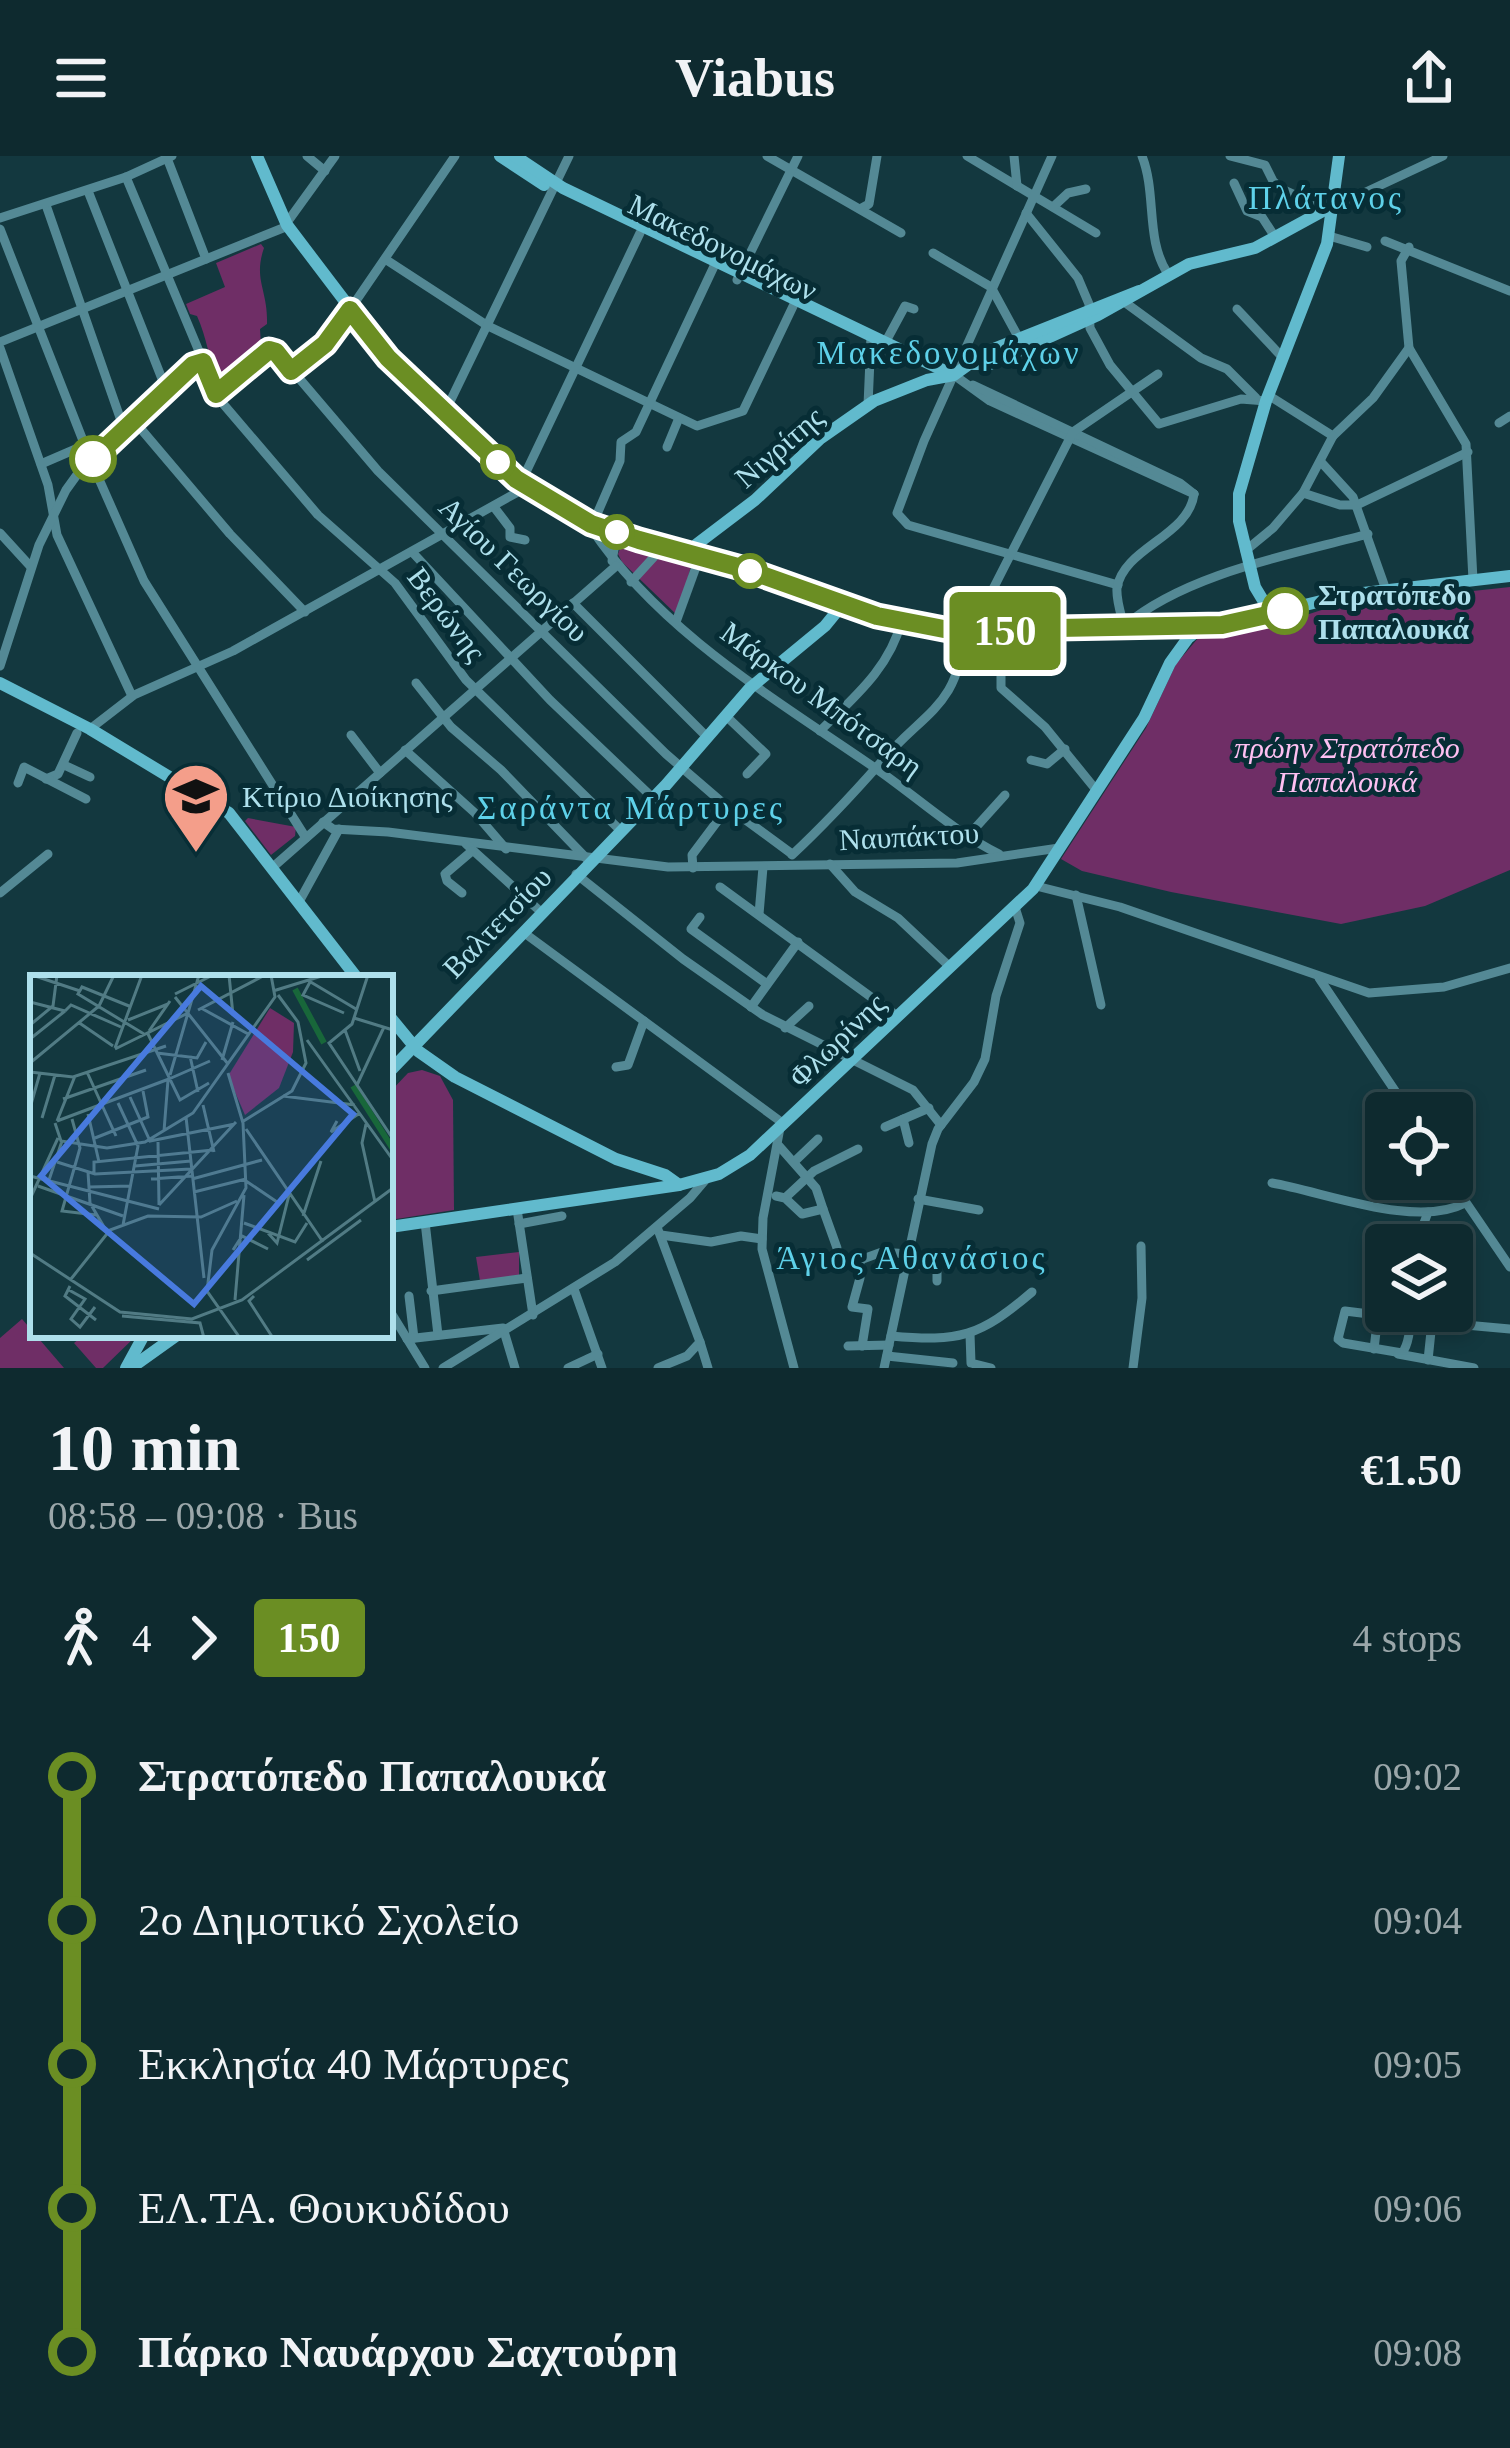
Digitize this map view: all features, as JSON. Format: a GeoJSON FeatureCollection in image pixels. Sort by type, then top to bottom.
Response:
{"type":"FeatureCollection","features":[{"type":"Feature","properties":{"kind":"street"},"geometry":{"type":"LineString","coordinates":[[256,156],[287,225],[388,358],[523,484],[591,524],[901,622],[963,632],[1209,625],[1248,621],[1336,596],[1510,577]]}},
{"type":"Feature","properties":{"kind":"street"},"geometry":{"type":"LineString","coordinates":[[307,156],[325,171]]}},
{"type":"Feature","properties":{"kind":"street"},"geometry":{"type":"LineString","coordinates":[[132,696],[60,543],[41,464],[0,345],[287,225],[335,156]]}},
{"type":"Feature","properties":{"kind":"street"},"geometry":{"type":"LineString","coordinates":[[216,394],[269,350],[291,371],[325,344],[455,156]]}},
{"type":"Feature","properties":{"kind":"street","name":"Μακεδονομάχων"},"geometry":{"type":"LineString","coordinates":[[500,156],[640,233],[715,265]]}},
{"type":"Feature","properties":{"kind":"street","name":"Μακεδονομάχων"},"geometry":{"type":"LineString","coordinates":[[515,156],[554,187],[851,334],[869,335],[956,377]]}},
{"type":"Feature","properties":{"kind":"street"},"geometry":{"type":"LineString","coordinates":[[446,412],[569,156]]}},
{"type":"Feature","properties":{"kind":"street"},"geometry":{"type":"LineString","coordinates":[[767,156],[901,233]]}},
{"type":"Feature","properties":{"kind":"street"},"geometry":{"type":"LineString","coordinates":[[739,277],[799,156]]}},
{"type":"Feature","properties":{"kind":"street"},"geometry":{"type":"LineString","coordinates":[[860,209],[869,204],[877,156]]}},
{"type":"Feature","properties":{"kind":"street"},"geometry":{"type":"LineString","coordinates":[[968,156],[1096,233]]}},
{"type":"Feature","properties":{"kind":"street"},"geometry":{"type":"LineString","coordinates":[[1015,156],[1017,186]]}},
{"type":"Feature","properties":{"kind":"street"},"geometry":{"type":"LineString","coordinates":[[1052,156],[896,513],[902,522],[1118,585]]}},
{"type":"Feature","properties":{"kind":"street"},"geometry":{"type":"LineString","coordinates":[[1142,156],[1152,187],[1156,251],[1168,274]]}},
{"type":"Feature","properties":{"kind":"street"},"geometry":{"type":"LineString","coordinates":[[1230,156],[1265,165],[1278,187],[1304,200],[1332,206],[1443,156]]}},
{"type":"Feature","properties":{"kind":"street"},"geometry":{"type":"LineString","coordinates":[[1281,612],[1264,602],[1250,572],[1239,494],[1263,398],[1329,236],[1339,156]]}},
{"type":"Feature","properties":{"kind":"street"},"geometry":{"type":"LineString","coordinates":[[0,218],[126,178],[170,157],[206,259]]}},
{"type":"Feature","properties":{"kind":"street","name":"Βερώνης"},"geometry":{"type":"LineString","coordinates":[[126,178],[216,394],[318,515],[383,571],[476,688],[620,830]]}},
{"type":"Feature","properties":{"kind":"street"},"geometry":{"type":"LineString","coordinates":[[1234,183],[1247,211],[1265,220],[1276,237]]}},
{"type":"Feature","properties":{"kind":"street"},"geometry":{"type":"LineString","coordinates":[[1333,187],[1351,194],[1368,191]]}},
{"type":"Feature","properties":{"kind":"street"},"geometry":{"type":"LineString","coordinates":[[1053,207],[1068,193],[1086,189]]}},
{"type":"Feature","properties":{"kind":"street"},"geometry":{"type":"LineString","coordinates":[[88,191],[166,389]]}},
{"type":"Feature","properties":{"kind":"street"},"geometry":{"type":"LineString","coordinates":[[46,205],[125,432]]}},
{"type":"Feature","properties":{"kind":"street","name":"Νιγρίτης"},"geometry":{"type":"LineString","coordinates":[[1089,313],[1123,301],[1195,261],[1249,250],[1332,206]]}},
{"type":"Feature","properties":{"kind":"street"},"geometry":{"type":"LineString","coordinates":[[1026,213],[1076,275],[1110,365],[1161,425],[1235,400],[1263,398]]}},
{"type":"Feature","properties":{"kind":"street"},"geometry":{"type":"LineString","coordinates":[[0,229],[91,461],[144,581],[306,838]]}},
{"type":"Feature","properties":{"kind":"street"},"geometry":{"type":"LineString","coordinates":[[46,779],[58,775],[84,731],[132,696],[198,668],[383,571],[516,494],[640,233]]}},
{"type":"Feature","properties":{"kind":"street"},"geometry":{"type":"LineString","coordinates":[[1329,236],[1367,247]]}},
{"type":"Feature","properties":{"kind":"street"},"geometry":{"type":"LineString","coordinates":[[1385,241],[1507,289],[1510,277]]}},
{"type":"Feature","properties":{"kind":"street"},"geometry":{"type":"LineString","coordinates":[[1409,248],[1401,261],[1409,348],[1462,434],[1468,452],[1473,580]]}},
{"type":"Feature","properties":{"kind":"street"},"geometry":{"type":"LineString","coordinates":[[933,253],[992,288],[1022,343]]}},
{"type":"Feature","properties":{"kind":"street"},"geometry":{"type":"LineString","coordinates":[[385,259],[488,326],[699,426],[743,411],[794,304]]}},
{"type":"Feature","properties":{"kind":"street"},"geometry":{"type":"LineString","coordinates":[[591,524],[620,461],[621,442],[634,434],[715,265]]}},
{"type":"Feature","properties":{"kind":"street","name":"Νιγρίτης"},"geometry":{"type":"LineString","coordinates":[[696,555],[698,544],[756,500],[812,446],[868,405],[908,386],[956,377],[982,354],[1022,343],[1138,291]]}},
{"type":"Feature","properties":{"kind":"street"},"geometry":{"type":"LineString","coordinates":[[1123,301],[1263,398],[1333,436]]}},
{"type":"Feature","properties":{"kind":"street"},"geometry":{"type":"LineString","coordinates":[[885,343],[905,306],[914,309]]}},
{"type":"Feature","properties":{"kind":"street"},"geometry":{"type":"LineString","coordinates":[[1237,309],[1283,358]]}},
{"type":"Feature","properties":{"kind":"street"},"geometry":{"type":"LineString","coordinates":[[868,405],[869,335]]}},
{"type":"Feature","properties":{"kind":"street"},"geometry":{"type":"LineString","coordinates":[[1245,551],[1303,493],[1333,436],[1373,398],[1409,348]]}},
{"type":"Feature","properties":{"kind":"street"},"geometry":{"type":"LineString","coordinates":[[0,666],[31,567],[53,512],[75,477],[188,368],[203,362]]}},
{"type":"Feature","properties":{"kind":"street","name":"Αγίου Γεωργίου"},"geometry":{"type":"LineString","coordinates":[[291,371],[378,471],[681,768],[790,860]]}},
{"type":"Feature","properties":{"kind":"street"},"geometry":{"type":"LineString","coordinates":[[993,589],[1071,435],[1158,374]]}},
{"type":"Feature","properties":{"kind":"street"},"geometry":{"type":"LineString","coordinates":[[956,377],[1180,483],[1193,494],[1186,514],[1129,568],[1118,585],[1124,626]]}},
{"type":"Feature","properties":{"kind":"street"},"geometry":{"type":"LineString","coordinates":[[1499,423],[1510,416]]}},
{"type":"Feature","properties":{"kind":"street"},"geometry":{"type":"LineString","coordinates":[[667,447],[679,418]]}},
{"type":"Feature","properties":{"kind":"street"},"geometry":{"type":"LineString","coordinates":[[135,422],[230,534],[305,612]]}},
{"type":"Feature","properties":{"kind":"street"},"geometry":{"type":"LineString","coordinates":[[41,464],[85,445]]}},
{"type":"Feature","properties":{"kind":"street"},"geometry":{"type":"LineString","coordinates":[[1303,493],[1357,505],[1468,452]]}},
{"type":"Feature","properties":{"kind":"street"},"geometry":{"type":"LineString","coordinates":[[1321,462],[1346,486],[1357,505],[1386,590]]}},
{"type":"Feature","properties":{"kind":"street"},"geometry":{"type":"LineString","coordinates":[[494,507],[510,528],[510,537],[525,540]]}},
{"type":"Feature","properties":{"kind":"street","name":"Μάρκου Μπότσαρη"},"geometry":{"type":"LineString","coordinates":[[591,524],[614,564],[676,622],[754,684],[999,854]]}},
{"type":"Feature","properties":{"kind":"street"},"geometry":{"type":"LineString","coordinates":[[0,533],[31,567]]}},
{"type":"Feature","properties":{"kind":"street"},"geometry":{"type":"LineString","coordinates":[[1124,626],[1156,603],[1369,534]]}},
{"type":"Feature","properties":{"kind":"street"},"geometry":{"type":"LineString","coordinates":[[273,867],[573,603],[614,564],[614,545],[625,535]]}},
{"type":"Feature","properties":{"kind":"street"},"geometry":{"type":"LineString","coordinates":[[631,582],[663,547]]}},
{"type":"Feature","properties":{"kind":"street"},"geometry":{"type":"LineString","coordinates":[[414,554],[509,658],[653,798]]}},
{"type":"Feature","properties":{"kind":"street"},"geometry":{"type":"LineString","coordinates":[[676,622],[696,555]]}},
{"type":"Feature","properties":{"kind":"street"},"geometry":{"type":"LineString","coordinates":[[1248,621],[1250,572]]}},
{"type":"Feature","properties":{"kind":"street"},"geometry":{"type":"LineString","coordinates":[[573,603],[708,738]]}},
{"type":"Feature","properties":{"kind":"street","name":"Βαλτετσίου"},"geometry":{"type":"LineString","coordinates":[[393,1068],[588,860],[653,798],[754,684],[817,633],[843,604]]}},
{"type":"Feature","properties":{"kind":"street"},"geometry":{"type":"LineString","coordinates":[[820,730],[884,663],[901,622]]}},
{"type":"Feature","properties":{"kind":"street","name":"Φλωρίνης"},"geometry":{"type":"LineString","coordinates":[[1170,663],[1176,625]]}},
{"type":"Feature","properties":{"kind":"street","name":"Φλωρίνης"},"geometry":{"type":"LineString","coordinates":[[393,1227],[518,1216],[680,1185],[736,1165],[1036,886],[1144,718],[1170,663],[1188,638],[1209,625]]}},
{"type":"Feature","properties":{"kind":"street"},"geometry":{"type":"LineString","coordinates":[[1001,631],[1001,688],[1065,749],[1097,790]]}},
{"type":"Feature","properties":{"kind":"street"},"geometry":{"type":"LineString","coordinates":[[790,860],[938,707],[960,665],[963,632]]}},
{"type":"Feature","properties":{"kind":"street"},"geometry":{"type":"LineString","coordinates":[[0,682],[229,813],[355,975]]}},
{"type":"Feature","properties":{"kind":"street"},"geometry":{"type":"LineString","coordinates":[[416,683],[442,717],[588,860]]}},
{"type":"Feature","properties":{"kind":"street"},"geometry":{"type":"LineString","coordinates":[[726,716],[766,754],[747,774]]}},
{"type":"Feature","properties":{"kind":"street"},"geometry":{"type":"LineString","coordinates":[[351,735],[380,773]]}},
{"type":"Feature","properties":{"kind":"street"},"geometry":{"type":"LineString","coordinates":[[1030,760],[1047,764],[1065,749]]}},
{"type":"Feature","properties":{"kind":"street"},"geometry":{"type":"LineString","coordinates":[[405,750],[475,813],[506,849],[495,873]]}},
{"type":"Feature","properties":{"kind":"street"},"geometry":{"type":"LineString","coordinates":[[64,764],[90,777]]}},
{"type":"Feature","properties":{"kind":"street"},"geometry":{"type":"LineString","coordinates":[[18,783],[24,767],[86,800]]}},
{"type":"Feature","properties":{"kind":"street"},"geometry":{"type":"LineString","coordinates":[[968,836],[1006,795]]}},
{"type":"Feature","properties":{"kind":"street"},"geometry":{"type":"LineString","coordinates":[[693,868],[692,855],[724,804]]}},
{"type":"Feature","properties":{"kind":"street","name":"Ναυπάκτου"},"geometry":{"type":"LineString","coordinates":[[323,822],[327,827],[469,847],[693,868],[763,867],[790,860],[957,863],[999,854]]}},
{"type":"Feature","properties":{"kind":"street"},"geometry":{"type":"LineString","coordinates":[[300,900],[339,829]]}},
{"type":"Feature","properties":{"kind":"street"},"geometry":{"type":"LineString","coordinates":[[461,893],[444,877],[469,847],[541,912]]}},
{"type":"Feature","properties":{"kind":"street"},"geometry":{"type":"LineString","coordinates":[[999,854],[1059,848]]}},
{"type":"Feature","properties":{"kind":"street"},"geometry":{"type":"LineString","coordinates":[[0,893],[48,854]]}},
{"type":"Feature","properties":{"kind":"street"},"geometry":{"type":"LineString","coordinates":[[830,864],[853,891],[898,918],[950,967]]}},
{"type":"Feature","properties":{"kind":"street"},"geometry":{"type":"LineString","coordinates":[[759,914],[763,867]]}},
{"type":"Feature","properties":{"kind":"street"},"geometry":{"type":"LineString","coordinates":[[731,868],[721,888],[897,1016]]}},
{"type":"Feature","properties":{"kind":"street"},"geometry":{"type":"LineString","coordinates":[[576,874],[751,1007],[913,1090],[941,1125]]}},
{"type":"Feature","properties":{"kind":"street"},"geometry":{"type":"LineString","coordinates":[[1036,886],[1076,895],[1339,984],[1381,993],[1440,987],[1510,968]]}},
{"type":"Feature","properties":{"kind":"street"},"geometry":{"type":"LineString","coordinates":[[1076,895],[1100,1005]]}},
{"type":"Feature","properties":{"kind":"street"},"geometry":{"type":"LineString","coordinates":[[888,1351],[918,1199],[941,1125],[968,1093],[985,1059],[998,990],[1021,923],[1015,907]]}},
{"type":"Feature","properties":{"kind":"street"},"geometry":{"type":"LineString","coordinates":[[700,917],[691,928],[767,984]]}},
{"type":"Feature","properties":{"kind":"street"},"geometry":{"type":"LineString","coordinates":[[522,932],[782,1126],[762,1239],[794,1368]]}},
{"type":"Feature","properties":{"kind":"street"},"geometry":{"type":"LineString","coordinates":[[751,1007],[798,942]]}},
{"type":"Feature","properties":{"kind":"street"},"geometry":{"type":"LineString","coordinates":[[1317,975],[1396,1092]]}},
{"type":"Feature","properties":{"kind":"street"},"geometry":{"type":"LineString","coordinates":[[1331,994],[1339,984]]}},
{"type":"Feature","properties":{"kind":"street"},"geometry":{"type":"LineString","coordinates":[[785,1028],[809,1006]]}},
{"type":"Feature","properties":{"kind":"street"},"geometry":{"type":"LineString","coordinates":[[616,1066],[628,1065],[644,1021]]}},
{"type":"Feature","properties":{"kind":"street"},"geometry":{"type":"LineString","coordinates":[[393,1022],[413,1045],[455,1077],[616,1159],[665,1174],[680,1185]]}},
{"type":"Feature","properties":{"kind":"street"},"geometry":{"type":"LineString","coordinates":[[885,1127],[929,1108]]}},
{"type":"Feature","properties":{"kind":"street"},"geometry":{"type":"LineString","coordinates":[[903,1119],[909,1143]]}},
{"type":"Feature","properties":{"kind":"street"},"geometry":{"type":"LineString","coordinates":[[795,1161],[818,1139]]}},
{"type":"Feature","properties":{"kind":"street"},"geometry":{"type":"LineString","coordinates":[[779,1146],[822,1197],[837,1248]]}},
{"type":"Feature","properties":{"kind":"street"},"geometry":{"type":"LineString","coordinates":[[764,1218],[781,1197],[808,1177],[858,1149]]}},
{"type":"Feature","properties":{"kind":"street"},"geometry":{"type":"LineString","coordinates":[[773,1173],[781,1197],[802,1214],[824,1209]]}},
{"type":"Feature","properties":{"kind":"street"},"geometry":{"type":"LineString","coordinates":[[443,1368],[659,1231],[707,1178]]}},
{"type":"Feature","properties":{"kind":"street"},"geometry":{"type":"LineString","coordinates":[[1272,1183],[1428,1212],[1465,1203]]}},
{"type":"Feature","properties":{"kind":"street"},"geometry":{"type":"LineString","coordinates":[[918,1199],[979,1210]]}},
{"type":"Feature","properties":{"kind":"street"},"geometry":{"type":"LineString","coordinates":[[1463,1200],[1510,1267]]}},
{"type":"Feature","properties":{"kind":"street"},"geometry":{"type":"LineString","coordinates":[[1425,1224],[1428,1212]]}},
{"type":"Feature","properties":{"kind":"street"},"geometry":{"type":"LineString","coordinates":[[533,1315],[518,1216],[562,1216]]}},
{"type":"Feature","properties":{"kind":"street"},"geometry":{"type":"LineString","coordinates":[[425,1222],[437,1335]]}},
{"type":"Feature","properties":{"kind":"street"},"geometry":{"type":"LineString","coordinates":[[659,1231],[712,1242],[741,1236],[762,1239]]}},
{"type":"Feature","properties":{"kind":"street"},"geometry":{"type":"LineString","coordinates":[[659,1231],[708,1368]]}},
{"type":"Feature","properties":{"kind":"street"},"geometry":{"type":"LineString","coordinates":[[1132,1368],[1142,1298],[1141,1246]]}},
{"type":"Feature","properties":{"kind":"street"},"geometry":{"type":"LineString","coordinates":[[862,1346],[868,1309],[852,1307],[860,1260],[882,1252],[907,1258],[937,1269],[937,1281]]}},
{"type":"Feature","properties":{"kind":"street"},"geometry":{"type":"LineString","coordinates":[[431,1291],[527,1278]]}},
{"type":"Feature","properties":{"kind":"street"},"geometry":{"type":"LineString","coordinates":[[574,1289],[602,1368]]}},
{"type":"Feature","properties":{"kind":"street"},"geometry":{"type":"LineString","coordinates":[[888,1351],[970,1334],[1001,1318],[1033,1292]]}},
{"type":"Feature","properties":{"kind":"street"},"geometry":{"type":"LineString","coordinates":[[409,1296],[411,1338]]}},
{"type":"Feature","properties":{"kind":"street"},"geometry":{"type":"LineString","coordinates":[[1365,1313],[1345,1311],[1338,1337],[1341,1343],[1474,1368]]}},
{"type":"Feature","properties":{"kind":"street"},"geometry":{"type":"LineString","coordinates":[[393,1315],[425,1368]]}},
{"type":"Feature","properties":{"kind":"street"},"geometry":{"type":"LineString","coordinates":[[1428,1360],[1432,1322],[1510,1329]]}},
{"type":"Feature","properties":{"kind":"street"},"geometry":{"type":"LineString","coordinates":[[411,1338],[506,1330]]}},
{"type":"Feature","properties":{"kind":"street"},"geometry":{"type":"LineString","coordinates":[[506,1330],[515,1368]]}},
{"type":"Feature","properties":{"kind":"street"},"geometry":{"type":"LineString","coordinates":[[1374,1349],[1376,1332]]}},
{"type":"Feature","properties":{"kind":"street"},"geometry":{"type":"LineString","coordinates":[[1398,1354],[1405,1350],[1408,1332]]}},
{"type":"Feature","properties":{"kind":"street"},"geometry":{"type":"LineString","coordinates":[[970,1334],[970,1363],[991,1368]]}},
{"type":"Feature","properties":{"kind":"street"},"geometry":{"type":"LineString","coordinates":[[129,1368],[143,1338]]}},
{"type":"Feature","properties":{"kind":"street"},"geometry":{"type":"LineString","coordinates":[[129,1368],[173,1338]]}},
{"type":"Feature","properties":{"kind":"street"},"geometry":{"type":"LineString","coordinates":[[658,1368],[687,1356],[700,1342]]}},
{"type":"Feature","properties":{"kind":"street"},"geometry":{"type":"LineString","coordinates":[[848,1346],[953,1364]]}},
{"type":"Feature","properties":{"kind":"street"},"geometry":{"type":"LineString","coordinates":[[568,1368],[598,1354]]}},
{"type":"Feature","properties":{"kind":"green space"},"geometry":{"type":"Polygon","coordinates":[[[261,244],[267,324],[260,329],[261,345],[218,382],[197,316],[190,314],[186,304],[225,287],[216,263],[261,244]]]}},
{"type":"Feature","properties":{"kind":"green space"},"geometry":{"type":"Polygon","coordinates":[[[627,544],[692,562],[678,616],[622,562],[618,554],[627,544]]]}},
{"type":"Feature","properties":{"kind":"green space","name":"πρώην Στρατόπεδο Παπαλουκά"},"geometry":{"type":"Polygon","coordinates":[[[1510,587],[1510,870],[1425,906],[1341,924],[1171,892],[1082,871],[1061,859],[1146,728],[1176,664],[1199,637],[1272,626],[1334,606],[1510,587]]]}},
{"type":"Feature","properties":{"kind":"green space"},"geometry":{"type":"Polygon","coordinates":[[[245,821],[296,827],[295,836],[271,855],[245,821]]]}},
{"type":"Feature","properties":{"kind":"green space"},"geometry":{"type":"Polygon","coordinates":[[[422,1070],[440,1076],[453,1100],[454,1210],[393,1220],[393,1089],[408,1073],[422,1070]]]}},
{"type":"Feature","properties":{"kind":"green space"},"geometry":{"type":"Polygon","coordinates":[[[519,1252],[519,1275],[480,1281],[476,1257],[519,1252]]]}},
{"type":"Feature","properties":{"kind":"green space"},"geometry":{"type":"Polygon","coordinates":[[[22,1319],[30,1328],[30,1338],[38,1338],[64,1368],[0,1368],[0,1338],[22,1319]]]}},
{"type":"Feature","properties":{"kind":"green space"},"geometry":{"type":"Polygon","coordinates":[[[80,1338],[134,1338],[103,1368],[96,1368],[74,1343],[80,1338]]]}},
{"type":"Feature","properties":{"kind":"bus line","name":"150"},"geometry":{"type":"LineString","coordinates":[[93,459],[193,365],[203,362],[216,394],[269,350],[291,371],[325,344],[350,310],[388,358],[516,479],[591,524],[639,540],[745,569],[877,616],[949,630],[1222,625],[1285,611]]}},
{"type":"Feature","properties":{"kind":"place","name":"Στρατόπεδο Παπαλουκά"},"geometry":{"type":"Point","coordinates":[1285,611]}},
{"type":"Feature","properties":{"kind":"place","name":"Κτίριο Διοίκησης"},"geometry":{"type":"Point","coordinates":[196,855]}},
{"type":"Feature","properties":{"kind":"district","name":"Πλάτανος"},"geometry":{"type":"Point","coordinates":[1326,198]}},
{"type":"Feature","properties":{"kind":"district","name":"Μακεδονομάχων"},"geometry":{"type":"Point","coordinates":[949,353]}},
{"type":"Feature","properties":{"kind":"district","name":"Σαράντα Μάρτυρες"},"geometry":{"type":"Point","coordinates":[631,808]}},
{"type":"Feature","properties":{"kind":"district","name":"Άγιος Αθανάσιος"},"geometry":{"type":"Point","coordinates":[912,1258]}}]}
